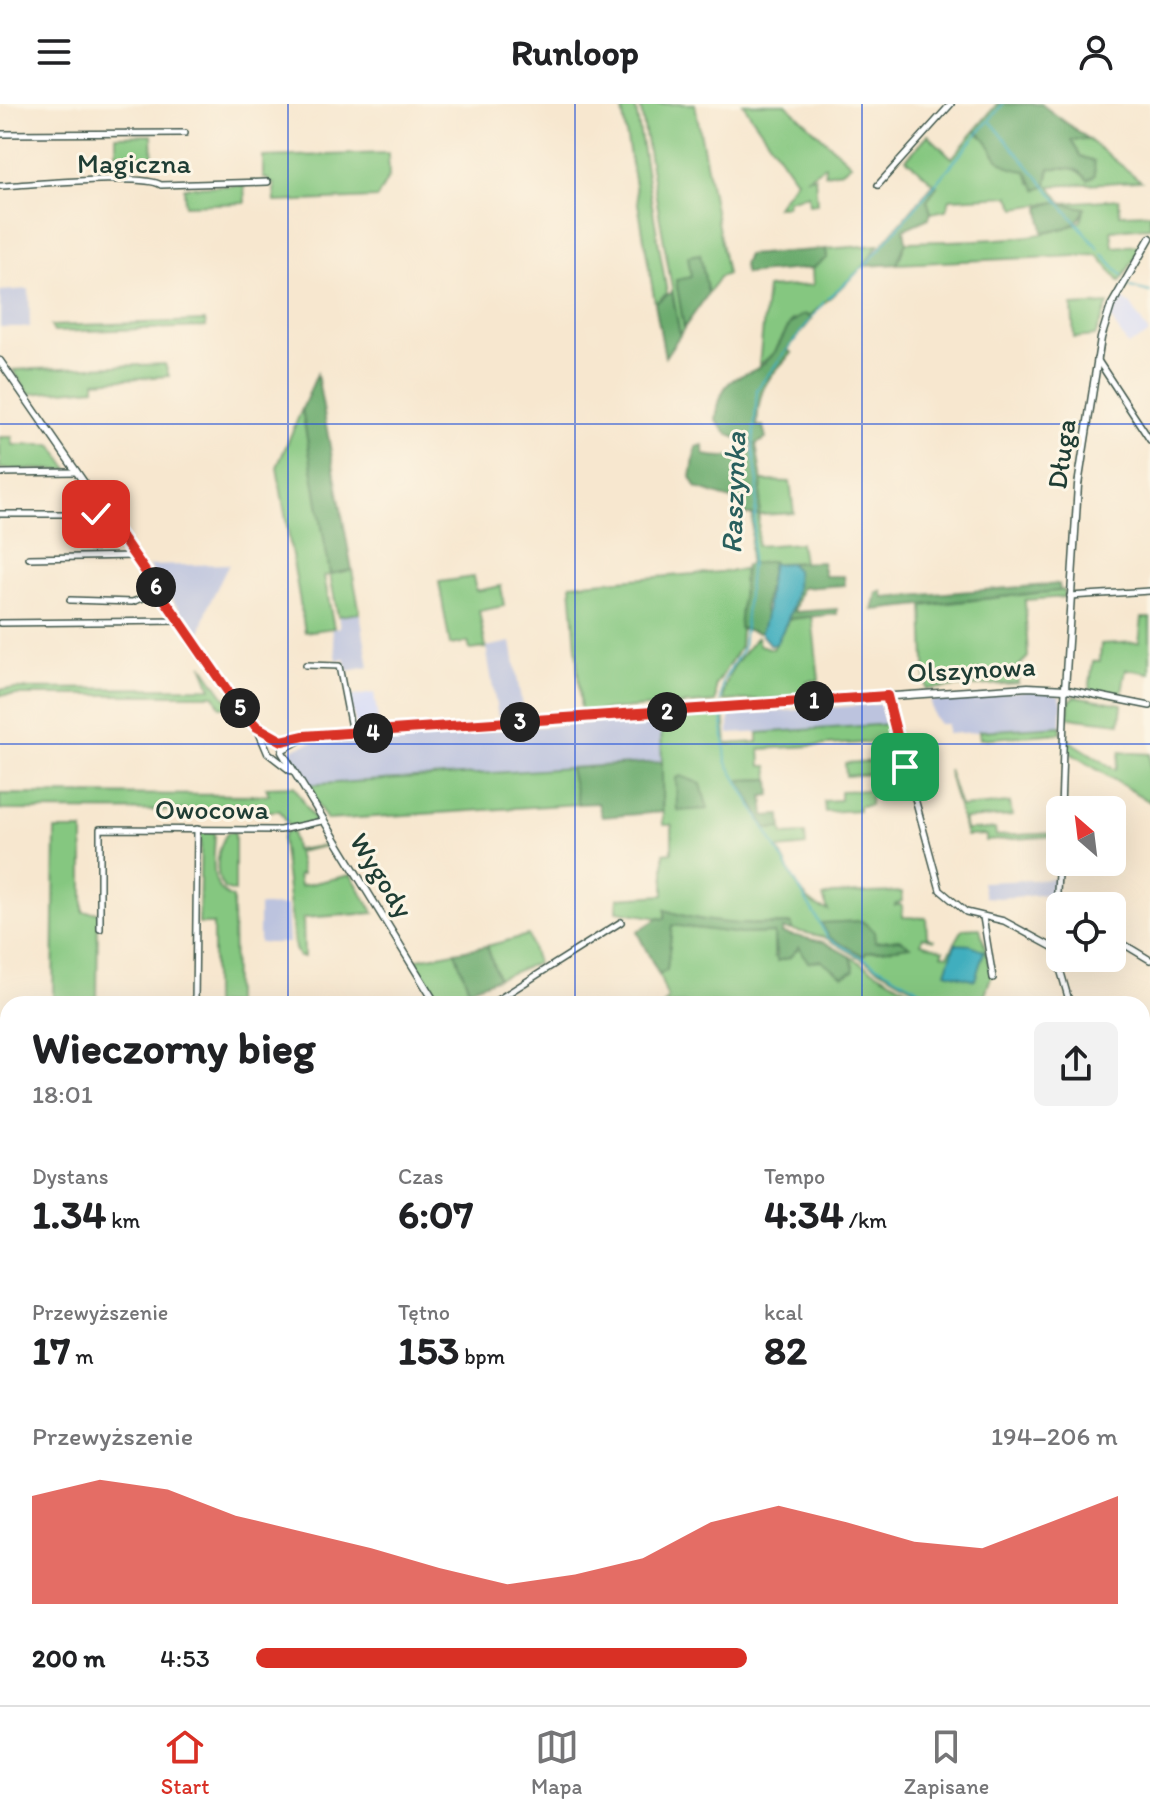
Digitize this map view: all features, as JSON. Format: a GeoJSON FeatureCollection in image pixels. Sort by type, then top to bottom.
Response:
{"type":"FeatureCollection","features":[{"type":"Feature","properties":{"kind":"street"},"geometry":{"type":"LineString","coordinates":[[878,185],[951,104]]}},
{"type":"Feature","properties":{"kind":"street"},"geometry":{"type":"LineString","coordinates":[[0,134],[185,133]]}},
{"type":"Feature","properties":{"kind":"street","name":"Magiczna"},"geometry":{"type":"LineString","coordinates":[[0,186],[153,180],[161,185],[268,182]]}},
{"type":"Feature","properties":{"kind":"street","name":"Długa"},"geometry":{"type":"LineString","coordinates":[[1065,689],[1078,485],[1097,359],[1107,313],[1150,238]]}},
{"type":"Feature","properties":{"kind":"street"},"geometry":{"type":"LineString","coordinates":[[1097,359],[1150,440]]}},
{"type":"Feature","properties":{"kind":"street"},"geometry":{"type":"LineString","coordinates":[[0,361],[181,623],[257,727],[270,741],[282,747]]}},
{"type":"Feature","properties":{"kind":"street"},"geometry":{"type":"LineString","coordinates":[[0,473],[77,472]]}},
{"type":"Feature","properties":{"kind":"street"},"geometry":{"type":"LineString","coordinates":[[0,514],[95,514],[103,510]]}},
{"type":"Feature","properties":{"kind":"street"},"geometry":{"type":"LineString","coordinates":[[29,558],[134,556]]}},
{"type":"Feature","properties":{"kind":"street"},"geometry":{"type":"LineString","coordinates":[[1070,596],[1150,591]]}},
{"type":"Feature","properties":{"kind":"street"},"geometry":{"type":"LineString","coordinates":[[70,600],[132,602],[160,592]]}},
{"type":"Feature","properties":{"kind":"street"},"geometry":{"type":"LineString","coordinates":[[0,623],[181,623]]}},
{"type":"Feature","properties":{"kind":"street"},"geometry":{"type":"LineString","coordinates":[[306,665],[339,666],[352,734]]}},
{"type":"Feature","properties":{"kind":"street","name":"Olszynowa"},"geometry":{"type":"LineString","coordinates":[[275,756],[282,747],[305,737],[1028,687],[1065,689]]}},
{"type":"Feature","properties":{"kind":"street"},"geometry":{"type":"LineString","coordinates":[[1061,796],[1065,689],[1150,706]]}},
{"type":"Feature","properties":{"kind":"street"},"geometry":{"type":"LineString","coordinates":[[887,696],[940,890],[954,905],[983,917],[1004,921],[1046,944]]}},
{"type":"Feature","properties":{"kind":"street","name":"Wygody"},"geometry":{"type":"LineString","coordinates":[[270,741],[266,751],[290,770]]}},
{"type":"Feature","properties":{"kind":"street","name":"Wygody"},"geometry":{"type":"LineString","coordinates":[[282,747],[290,770],[431,996]]}},
{"type":"Feature","properties":{"kind":"street","name":"Owocowa"},"geometry":{"type":"LineString","coordinates":[[100,929],[100,829],[280,830],[322,821]]}},
{"type":"Feature","properties":{"kind":"street"},"geometry":{"type":"LineString","coordinates":[[195,996],[197,829]]}},
{"type":"Feature","properties":{"kind":"street"},"geometry":{"type":"LineString","coordinates":[[983,917],[993,978]]}},
{"type":"Feature","properties":{"kind":"street"},"geometry":{"type":"LineString","coordinates":[[504,996],[621,922]]}},
{"type":"Feature","properties":{"kind":"street"},"geometry":{"type":"LineString","coordinates":[[1126,945],[1150,960]]}},
{"type":"Feature","properties":{"kind":"street"},"geometry":{"type":"LineString","coordinates":[[1061,972],[1068,996]]}},
{"type":"Feature","properties":{"kind":"shaded area"},"geometry":{"type":"Polygon","coordinates":[[[29,289],[30,327],[0,327],[0,291],[29,289]]]}},
{"type":"Feature","properties":{"kind":"shaded area"},"geometry":{"type":"Polygon","coordinates":[[[1121,298],[1131,305],[1149,334],[1128,346],[1110,317],[1121,298]]]}},
{"type":"Feature","properties":{"kind":"shaded area"},"geometry":{"type":"Polygon","coordinates":[[[229,564],[209,604],[199,637],[148,566],[229,564]]]}},
{"type":"Feature","properties":{"kind":"shaded area"},"geometry":{"type":"Polygon","coordinates":[[[360,613],[369,667],[348,671],[345,659],[337,660],[332,629],[340,627],[338,616],[360,613]]]}},
{"type":"Feature","properties":{"kind":"shaded area"},"geometry":{"type":"Polygon","coordinates":[[[511,642],[523,712],[498,717],[486,647],[511,642]]]}},
{"type":"Feature","properties":{"kind":"shaded area"},"geometry":{"type":"Polygon","coordinates":[[[1038,689],[1059,695],[1062,702],[1061,726],[947,734],[947,724],[939,724],[933,716],[930,701],[1038,689]]]}},
{"type":"Feature","properties":{"kind":"shaded area"},"geometry":{"type":"Polygon","coordinates":[[[374,693],[379,727],[357,729],[349,697],[374,693]]]}},
{"type":"Feature","properties":{"kind":"shaded area"},"geometry":{"type":"Polygon","coordinates":[[[880,704],[885,725],[729,734],[729,715],[880,704]]]}},
{"type":"Feature","properties":{"kind":"shaded area"},"geometry":{"type":"Polygon","coordinates":[[[661,718],[662,762],[306,785],[298,772],[300,767],[288,756],[290,750],[313,742],[349,740],[353,744],[357,740],[661,718]]]}},
{"type":"Feature","properties":{"kind":"shaded area"},"geometry":{"type":"Polygon","coordinates":[[[1056,879],[1055,892],[998,898],[985,897],[982,882],[1056,879]]]}},
{"type":"Feature","properties":{"kind":"shaded area"},"geometry":{"type":"Polygon","coordinates":[[[259,906],[287,906],[289,943],[259,943],[259,906]]]}},
{"type":"Feature","properties":{"kind":"green space"},"geometry":{"type":"Polygon","coordinates":[[[621,104],[635,104],[667,293],[655,303],[621,104]]]}},
{"type":"Feature","properties":{"kind":"green space"},"geometry":{"type":"Polygon","coordinates":[[[640,104],[695,104],[727,274],[719,277],[708,294],[700,255],[692,277],[676,281],[684,328],[680,335],[640,104]]]}},
{"type":"Feature","properties":{"kind":"green space"},"geometry":{"type":"Polygon","coordinates":[[[743,104],[786,104],[851,164],[842,171],[825,174],[825,166],[806,178],[815,176],[817,204],[809,205],[808,194],[788,200],[786,206],[776,207],[796,180],[743,104]]]}},
{"type":"Feature","properties":{"kind":"green space"},"geometry":{"type":"Polygon","coordinates":[[[997,104],[1041,104],[1088,139],[1071,140],[1080,156],[1094,161],[1095,175],[1088,180],[1075,169],[1049,168],[1047,186],[1037,190],[1026,171],[1005,165],[975,130],[997,104]]]}},
{"type":"Feature","properties":{"kind":"green space"},"geometry":{"type":"Polygon","coordinates":[[[975,131],[1026,171],[1031,183],[1049,176],[1048,168],[1067,166],[1081,171],[1094,161],[1080,156],[1071,139],[1088,139],[1141,181],[1050,186],[1062,203],[1119,199],[1120,214],[1150,213],[1150,227],[1111,230],[1113,247],[1143,245],[1120,282],[1098,255],[897,264],[906,242],[1022,237],[1065,228],[1081,221],[1085,208],[1055,202],[1016,208],[1009,196],[950,199],[946,210],[931,213],[927,200],[936,185],[906,159],[928,135],[952,158],[975,131]]]}},
{"type":"Feature","properties":{"kind":"green space"},"geometry":{"type":"Polygon","coordinates":[[[152,135],[153,160],[116,161],[116,136],[152,135]]]}},
{"type":"Feature","properties":{"kind":"green space"},"geometry":{"type":"Polygon","coordinates":[[[388,153],[389,176],[377,198],[275,202],[274,184],[268,184],[268,179],[263,178],[263,157],[388,153]]]}},
{"type":"Feature","properties":{"kind":"green space"},"geometry":{"type":"Polygon","coordinates":[[[934,183],[937,186],[927,200],[931,213],[929,218],[904,229],[906,242],[897,264],[864,266],[934,183]]]}},
{"type":"Feature","properties":{"kind":"green space"},"geometry":{"type":"Polygon","coordinates":[[[244,185],[245,203],[185,205],[184,187],[244,185]]]}},
{"type":"Feature","properties":{"kind":"green space"},"geometry":{"type":"Polygon","coordinates":[[[1055,202],[1085,208],[1074,224],[1043,233],[1040,207],[1055,202]]]}},
{"type":"Feature","properties":{"kind":"green space"},"geometry":{"type":"Polygon","coordinates":[[[878,245],[864,266],[809,317],[792,320],[774,353],[759,365],[767,288],[813,285],[812,268],[827,258],[826,249],[878,245]]]}},
{"type":"Feature","properties":{"kind":"green space"},"geometry":{"type":"Polygon","coordinates":[[[826,249],[827,258],[812,268],[745,274],[743,264],[747,255],[826,249]]]}},
{"type":"Feature","properties":{"kind":"green space"},"geometry":{"type":"Polygon","coordinates":[[[700,254],[708,294],[684,328],[676,280],[691,277],[688,256],[700,254]]]}},
{"type":"Feature","properties":{"kind":"green space"},"geometry":{"type":"Polygon","coordinates":[[[672,292],[680,335],[665,357],[655,303],[672,292]]]}},
{"type":"Feature","properties":{"kind":"green space"},"geometry":{"type":"Polygon","coordinates":[[[1108,304],[1095,336],[1074,338],[1072,306],[1108,304]]]}},
{"type":"Feature","properties":{"kind":"green space"},"geometry":{"type":"Polygon","coordinates":[[[805,314],[812,319],[787,350],[792,353],[762,392],[757,426],[763,426],[766,439],[756,444],[762,481],[759,515],[746,515],[739,502],[697,488],[691,477],[696,447],[703,445],[704,455],[717,457],[753,452],[752,443],[729,435],[716,421],[719,402],[730,382],[765,363],[789,326],[805,314]]]}},
{"type":"Feature","properties":{"kind":"green space"},"geometry":{"type":"Polygon","coordinates":[[[205,321],[206,327],[54,332],[51,326],[205,321]]]}},
{"type":"Feature","properties":{"kind":"green space"},"geometry":{"type":"Polygon","coordinates":[[[165,364],[169,376],[95,381],[95,388],[29,394],[13,370],[165,364]]]}},
{"type":"Feature","properties":{"kind":"green space"},"geometry":{"type":"Polygon","coordinates":[[[317,374],[352,570],[330,574],[302,409],[317,374]]]}},
{"type":"Feature","properties":{"kind":"green space"},"geometry":{"type":"Polygon","coordinates":[[[302,409],[330,573],[352,570],[360,613],[338,616],[330,575],[324,576],[334,628],[305,632],[277,467],[302,409]]]}},
{"type":"Feature","properties":{"kind":"green space"},"geometry":{"type":"Polygon","coordinates":[[[0,437],[12,437],[13,445],[52,445],[69,470],[0,469],[0,437]]]}},
{"type":"Feature","properties":{"kind":"green space"},"geometry":{"type":"Polygon","coordinates":[[[762,481],[790,482],[794,513],[759,515],[757,546],[800,543],[803,562],[749,564],[753,515],[759,514],[762,481]]]}},
{"type":"Feature","properties":{"kind":"green space"},"geometry":{"type":"Polygon","coordinates":[[[772,561],[764,609],[766,623],[760,633],[739,628],[745,565],[772,561]]]}},
{"type":"Feature","properties":{"kind":"green space"},"geometry":{"type":"Polygon","coordinates":[[[822,562],[825,576],[844,576],[845,585],[801,588],[794,612],[837,609],[837,614],[789,619],[786,624],[793,607],[796,570],[789,563],[822,562]]]}},
{"type":"Feature","properties":{"kind":"green space"},"geometry":{"type":"Polygon","coordinates":[[[744,570],[740,647],[716,685],[716,702],[581,712],[571,584],[744,570]]]}},
{"type":"Feature","properties":{"kind":"green space"},"geometry":{"type":"Polygon","coordinates":[[[473,577],[476,591],[501,586],[504,606],[479,611],[486,648],[470,650],[468,642],[450,645],[439,582],[473,577]]]}},
{"type":"Feature","properties":{"kind":"green space"},"geometry":{"type":"Polygon","coordinates":[[[1059,584],[1060,591],[873,610],[877,592],[882,591],[884,598],[1059,584]]]}},
{"type":"Feature","properties":{"kind":"green space"},"geometry":{"type":"Polygon","coordinates":[[[1064,590],[1064,597],[1025,600],[1028,657],[1017,668],[1018,683],[926,689],[923,606],[1064,590]]]}},
{"type":"Feature","properties":{"kind":"green space"},"geometry":{"type":"Polygon","coordinates":[[[812,616],[819,680],[807,681],[809,697],[724,701],[729,675],[757,637],[759,645],[773,649],[789,619],[812,616]]]}},
{"type":"Feature","properties":{"kind":"green space"},"geometry":{"type":"Polygon","coordinates":[[[1142,618],[1150,618],[1150,673],[1126,669],[1121,698],[1089,692],[1093,661],[1100,661],[1101,644],[1139,642],[1142,618]]]}},
{"type":"Feature","properties":{"kind":"green space"},"geometry":{"type":"Polygon","coordinates":[[[202,665],[231,706],[220,707],[214,695],[0,695],[0,689],[211,688],[202,665]]]}},
{"type":"Feature","properties":{"kind":"green space"},"geometry":{"type":"Polygon","coordinates":[[[1075,696],[1122,704],[1120,723],[1068,717],[1069,702],[1075,696]]]}},
{"type":"Feature","properties":{"kind":"green space"},"geometry":{"type":"Polygon","coordinates":[[[724,712],[727,744],[758,742],[758,733],[891,724],[895,741],[760,749],[761,766],[768,766],[770,779],[741,780],[767,829],[782,828],[783,835],[805,834],[806,846],[778,849],[804,895],[819,907],[828,910],[823,897],[832,894],[902,892],[902,901],[894,905],[902,905],[903,917],[926,918],[927,936],[935,940],[923,937],[921,943],[944,950],[942,954],[948,955],[963,929],[980,928],[992,974],[984,996],[926,996],[824,937],[792,930],[791,924],[728,924],[672,916],[665,910],[665,919],[617,911],[618,898],[664,895],[664,853],[672,852],[672,825],[663,825],[661,718],[724,712]],[[861,921],[822,923],[866,952],[909,946],[899,939],[874,942],[874,931],[861,921]]]}},
{"type":"Feature","properties":{"kind":"green space"},"geometry":{"type":"Polygon","coordinates":[[[1061,726],[1061,733],[980,739],[979,731],[1061,726]]]}},
{"type":"Feature","properties":{"kind":"green space"},"geometry":{"type":"Polygon","coordinates":[[[1067,739],[1116,770],[1120,752],[1150,754],[1150,802],[1067,751],[1067,739]]]}},
{"type":"Feature","properties":{"kind":"green space"},"geometry":{"type":"Polygon","coordinates":[[[900,760],[903,772],[846,776],[845,763],[900,760]]]}},
{"type":"Feature","properties":{"kind":"green space"},"geometry":{"type":"Polygon","coordinates":[[[662,762],[662,812],[602,817],[598,803],[578,804],[570,768],[662,762]]]}},
{"type":"Feature","properties":{"kind":"green space"},"geometry":{"type":"Polygon","coordinates":[[[570,768],[578,804],[327,820],[306,785],[570,768]]]}},
{"type":"Feature","properties":{"kind":"green space"},"geometry":{"type":"Polygon","coordinates":[[[948,770],[960,807],[1010,803],[1012,816],[964,819],[966,830],[995,829],[996,836],[1046,834],[1046,837],[986,841],[986,835],[966,836],[948,770]]]}},
{"type":"Feature","properties":{"kind":"green space"},"geometry":{"type":"Polygon","coordinates":[[[681,776],[701,784],[708,809],[677,811],[676,778],[681,776]]]}},
{"type":"Feature","properties":{"kind":"green space"},"geometry":{"type":"Polygon","coordinates":[[[770,779],[771,795],[763,796],[765,816],[781,815],[782,828],[767,829],[740,780],[770,779]]]}},
{"type":"Feature","properties":{"kind":"green space"},"geometry":{"type":"Polygon","coordinates":[[[294,786],[316,822],[290,827],[280,811],[0,810],[0,794],[269,795],[266,787],[294,786]]]}},
{"type":"Feature","properties":{"kind":"green space"},"geometry":{"type":"Polygon","coordinates":[[[871,790],[870,805],[859,806],[859,810],[825,812],[824,801],[840,800],[840,791],[871,790]]]}},
{"type":"Feature","properties":{"kind":"green space"},"geometry":{"type":"Polygon","coordinates":[[[55,830],[83,830],[83,912],[98,912],[97,996],[53,996],[55,830]]]}},
{"type":"Feature","properties":{"kind":"green space"},"geometry":{"type":"Polygon","coordinates":[[[292,830],[295,850],[330,845],[297,852],[302,874],[298,875],[300,886],[351,875],[374,913],[303,918],[304,957],[299,957],[295,949],[282,840],[285,832],[292,830]]]}},
{"type":"Feature","properties":{"kind":"green space"},"geometry":{"type":"Polygon","coordinates":[[[201,832],[215,832],[215,879],[224,894],[233,898],[234,996],[213,996],[213,924],[199,924],[201,832]]]}},
{"type":"Feature","properties":{"kind":"green space"},"geometry":{"type":"Polygon","coordinates":[[[228,832],[235,832],[235,892],[224,889],[218,875],[219,852],[228,832]]]}},
{"type":"Feature","properties":{"kind":"green space"},"geometry":{"type":"Polygon","coordinates":[[[665,910],[727,923],[792,924],[792,930],[783,929],[782,933],[824,942],[851,957],[854,970],[843,976],[821,960],[808,962],[799,947],[789,958],[777,961],[774,933],[741,934],[672,925],[667,970],[659,975],[637,932],[658,918],[665,919],[665,910]]]}},
{"type":"Feature","properties":{"kind":"green space"},"geometry":{"type":"Polygon","coordinates":[[[862,921],[874,931],[875,942],[899,939],[910,946],[866,952],[864,956],[829,937],[821,923],[862,921]]]}},
{"type":"Feature","properties":{"kind":"green space"},"geometry":{"type":"Polygon","coordinates":[[[672,925],[741,934],[774,933],[774,957],[793,954],[799,947],[803,955],[821,960],[834,969],[854,966],[851,957],[918,996],[667,996],[659,975],[667,970],[672,925]]]}},
{"type":"Feature","properties":{"kind":"green space"},"geometry":{"type":"Polygon","coordinates":[[[528,935],[537,963],[498,978],[487,946],[528,935]]]}},
{"type":"Feature","properties":{"kind":"green space"},"geometry":{"type":"Polygon","coordinates":[[[487,946],[498,978],[469,989],[455,952],[487,946]]]}},
{"type":"Feature","properties":{"kind":"green space"},"geometry":{"type":"Polygon","coordinates":[[[455,952],[469,989],[452,996],[436,996],[413,960],[455,952]]]}},
{"type":"Feature","properties":{"kind":"water"},"geometry":{"type":"Polygon","coordinates":[[[789,563],[796,570],[794,599],[776,644],[770,645],[760,633],[765,619],[772,564],[789,563]]]}},
{"type":"Feature","properties":{"kind":"water"},"geometry":{"type":"Polygon","coordinates":[[[955,944],[971,945],[984,951],[975,980],[946,972],[955,944]]]}},
{"type":"Feature","properties":{"kind":"waterway","name":"Raszynka"},"geometry":{"type":"LineString","coordinates":[[828,298],[867,264],[1003,104]]}},
{"type":"Feature","properties":{"kind":"waterway"},"geometry":{"type":"LineString","coordinates":[[991,122],[1099,249]]}},
{"type":"Feature","properties":{"kind":"waterway"},"geometry":{"type":"LineString","coordinates":[[1103,254],[1122,275]]}},
{"type":"Feature","properties":{"kind":"waterway"},"geometry":{"type":"LineString","coordinates":[[1130,287],[1150,292]]}},
{"type":"Feature","properties":{"kind":"waterway","name":"Raszynka"},"geometry":{"type":"LineString","coordinates":[[721,702],[723,681],[743,648],[758,483],[753,449],[757,389],[824,302]]}},
{"type":"Feature","properties":{"kind":"waterway","name":"Raszynka"},"geometry":{"type":"LineString","coordinates":[[722,713],[726,761],[828,938],[931,996]]}},
{"type":"Feature","properties":{"kind":"route"},"geometry":{"type":"LineString","coordinates":[[96,514],[103,510],[240,709],[257,727],[282,741],[304,736],[887,696],[905,767]]}}]}
